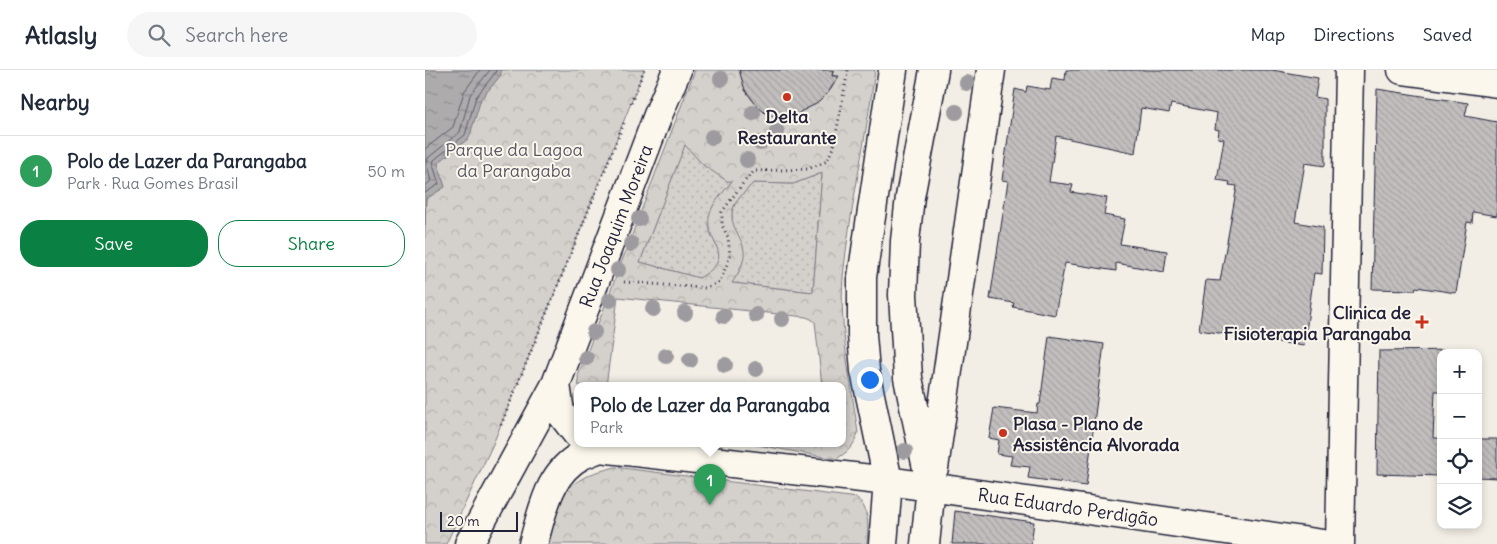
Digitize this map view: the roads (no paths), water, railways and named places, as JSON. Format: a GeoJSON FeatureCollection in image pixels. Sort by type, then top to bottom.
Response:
{"type":"FeatureCollection","features":[{"type":"Feature","properties":{"kind":"main road","name":"Rua Joaquim Moreira"},"geometry":{"type":"LineString","coordinates":[[469,544],[556,384],[658,115],[677,70]]}},
{"type":"Feature","properties":{"kind":"main road"},"geometry":{"type":"LineString","coordinates":[[883,544],[888,481],[865,371],[862,335],[862,277],[893,70]]}},
{"type":"Feature","properties":{"kind":"main road"},"geometry":{"type":"LineString","coordinates":[[931,487],[908,378],[903,295],[905,241],[910,197],[934,70]]}},
{"type":"Feature","properties":{"kind":"main road"},"geometry":{"type":"LineString","coordinates":[[925,544],[931,487],[991,70]]}},
{"type":"Feature","properties":{"kind":"main road"},"geometry":{"type":"LineString","coordinates":[[1340,544],[1349,70]]}},
{"type":"Feature","properties":{"kind":"main road"},"geometry":{"type":"LineString","coordinates":[[1403,70],[1497,83]]}},
{"type":"Feature","properties":{"kind":"main road"},"geometry":{"type":"LineString","coordinates":[[556,384],[559,412],[574,430]]}},
{"type":"Feature","properties":{"kind":"main road"},"geometry":{"type":"LineString","coordinates":[[533,544],[555,479],[563,470],[595,447]]}},
{"type":"Feature","properties":{"kind":"main road","name":"Rua Eduardo Perdigão"},"geometry":{"type":"LineString","coordinates":[[605,447],[888,481],[1323,544]]}},
{"type":"Feature","properties":{"kind":"water"},"geometry":{"type":"Polygon","coordinates":[[[425,70],[501,70],[501,75],[481,99],[469,138],[438,163],[445,187],[426,199],[425,226],[425,70]]]}},
{"type":"Feature","properties":{"kind":"place","name":"Delta Restaurante"},"geometry":{"type":"Point","coordinates":[787,97]}},
{"type":"Feature","properties":{"kind":"place","name":"Clinica de Fisioterapia Parangaba"},"geometry":{"type":"Point","coordinates":[1422,322]}},
{"type":"Feature","properties":{"kind":"place","name":"Plasa - Plano de Assistência Alvorada"},"geometry":{"type":"Point","coordinates":[1003,433]}},
{"type":"Feature","properties":{"kind":"place","name":"Polo de Lazer da Parangaba"},"geometry":{"type":"Point","coordinates":[710,505]}},
{"type":"Feature","properties":{"kind":"park label","name":"Parque da Lagoa da Parangaba"},"geometry":{"type":"Point","coordinates":[514,159]}}]}
